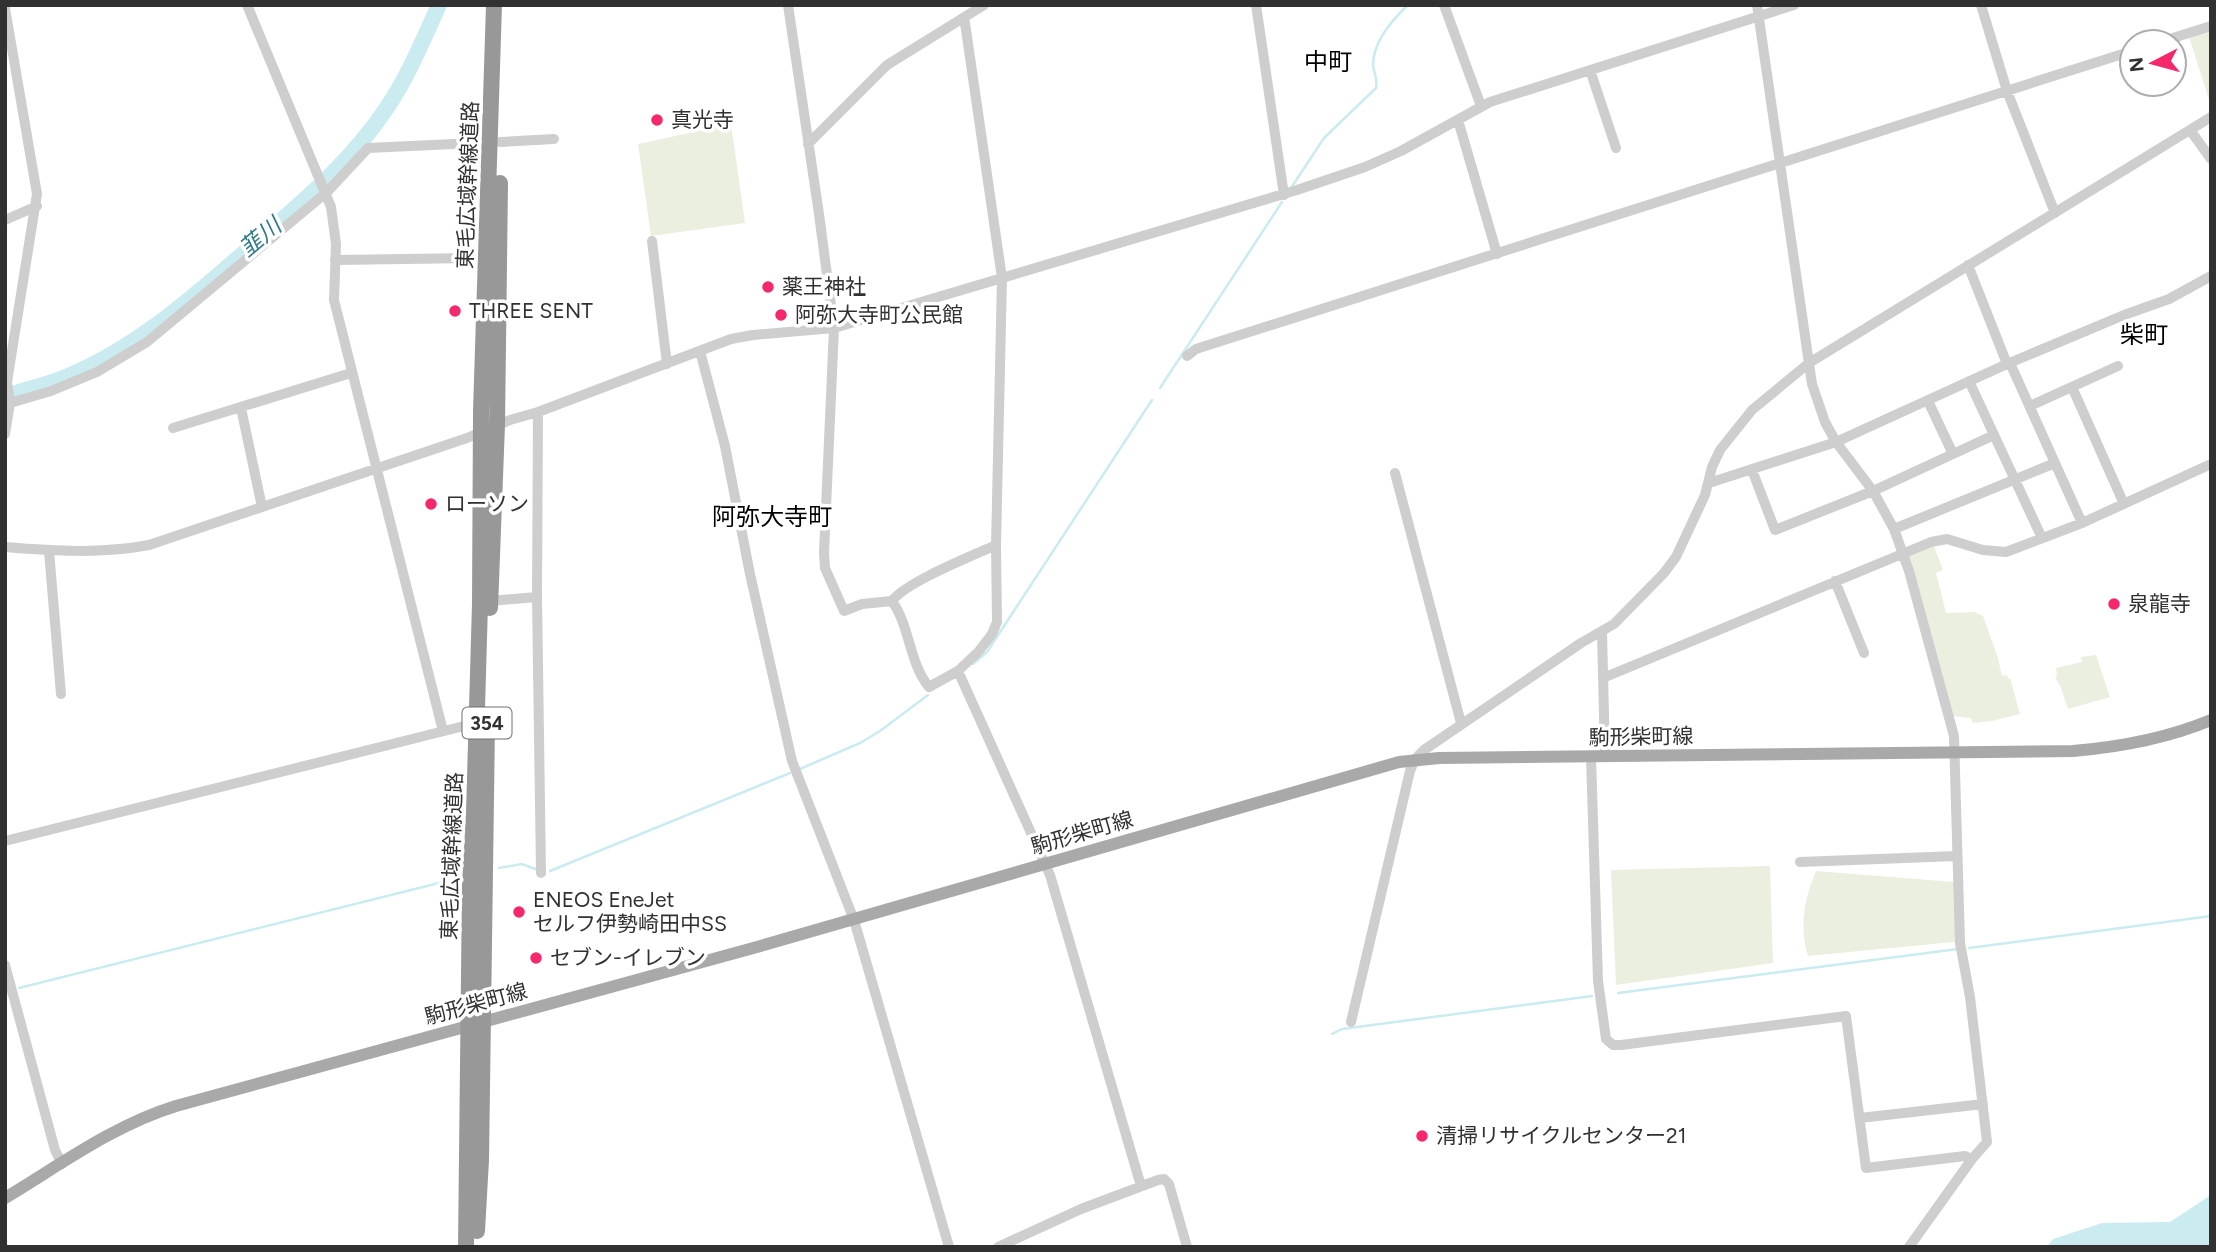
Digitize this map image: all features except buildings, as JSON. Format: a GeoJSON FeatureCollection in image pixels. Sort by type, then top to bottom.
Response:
{"type":"FeatureCollection","features":[{"type":"Feature","properties":{"kind":"highway","name":"東毛広域幹線道路"},"geometry":{"type":"LineString","coordinates":[[477,1247],[476,1023],[470,885],[480,604],[480,432],[494,5]]}},
{"type":"Feature","properties":{"kind":"highway","name":"東毛広域幹線道路"},"geometry":{"type":"LineString","coordinates":[[466,1247],[497,425],[500,142],[505,5]]}},
{"type":"Feature","properties":{"kind":"main road","name":"駒形柴町線"},"geometry":{"type":"LineString","coordinates":[[5,1198],[120,1129],[158,1112],[854,919],[1329,781],[1415,759],[2073,751],[2112,747],[2161,736],[2211,720]]}},
{"type":"Feature","properties":{"kind":"street"},"geometry":{"type":"LineString","coordinates":[[247,5],[324,186],[334,217],[334,300],[443,732]]}},
{"type":"Feature","properties":{"kind":"street"},"geometry":{"type":"LineString","coordinates":[[788,5],[834,328],[825,568],[845,611],[862,604],[892,601],[914,584],[996,545]]}},
{"type":"Feature","properties":{"kind":"street"},"geometry":{"type":"LineString","coordinates":[[807,144],[887,65],[984,5]]}},
{"type":"Feature","properties":{"kind":"street"},"geometry":{"type":"LineString","coordinates":[[1256,5],[1284,195]]}},
{"type":"Feature","properties":{"kind":"street"},"geometry":{"type":"LineString","coordinates":[[1444,5],[1481,106]]}},
{"type":"Feature","properties":{"kind":"street"},"geometry":{"type":"LineString","coordinates":[[5,547],[49,551],[110,551],[149,545],[538,412],[732,340],[753,335],[834,328],[1284,195],[1365,167],[1401,151],[1481,106],[1758,11],[1794,5]]}},
{"type":"Feature","properties":{"kind":"street"},"geometry":{"type":"LineString","coordinates":[[1981,5],[2007,91],[2055,212]]}},
{"type":"Feature","properties":{"kind":"street"},"geometry":{"type":"LineString","coordinates":[[5,8],[37,184],[37,206],[6,382],[10,403],[5,434]]}},
{"type":"Feature","properties":{"kind":"street"},"geometry":{"type":"LineString","coordinates":[[1758,11],[1812,384],[1825,422],[1836,442],[1873,491],[1894,529],[1954,736],[1960,943],[1970,997],[1987,1142],[1909,1247]]}},
{"type":"Feature","properties":{"kind":"street"},"geometry":{"type":"LineString","coordinates":[[892,601],[920,672],[929,687],[958,671],[979,651],[997,622],[996,545],[1002,278],[965,23],[962,19]]}},
{"type":"Feature","properties":{"kind":"street"},"geometry":{"type":"LineString","coordinates":[[2188,33],[2211,26]]}},
{"type":"Feature","properties":{"kind":"street"},"geometry":{"type":"LineString","coordinates":[[1187,356],[1196,349],[2118,55]]}},
{"type":"Feature","properties":{"kind":"street"},"geometry":{"type":"LineString","coordinates":[[1590,70],[1616,148]]}},
{"type":"Feature","properties":{"kind":"street"},"geometry":{"type":"LineString","coordinates":[[1351,1022],[1410,771],[1415,759],[1429,744],[1614,624],[1670,566],[1698,513],[1714,460],[1745,418],[1809,363],[2211,117]]}},
{"type":"Feature","properties":{"kind":"street"},"geometry":{"type":"LineString","coordinates":[[1458,120],[1497,254]]}},
{"type":"Feature","properties":{"kind":"street"},"geometry":{"type":"LineString","coordinates":[[2190,130],[2211,159]]}},
{"type":"Feature","properties":{"kind":"street"},"geometry":{"type":"LineString","coordinates":[[500,142],[554,139]]}},
{"type":"Feature","properties":{"kind":"street"},"geometry":{"type":"LineString","coordinates":[[10,403],[66,386],[130,354],[163,330],[364,150],[373,146],[475,143]]}},
{"type":"Feature","properties":{"kind":"street"},"geometry":{"type":"LineString","coordinates":[[5,220],[37,206]]}},
{"type":"Feature","properties":{"kind":"street"},"geometry":{"type":"LineString","coordinates":[[652,242],[667,364]]}},
{"type":"Feature","properties":{"kind":"street"},"geometry":{"type":"LineString","coordinates":[[335,260],[472,258]]}},
{"type":"Feature","properties":{"kind":"street"},"geometry":{"type":"LineString","coordinates":[[1968,265],[2008,363],[2082,523]]}},
{"type":"Feature","properties":{"kind":"street"},"geometry":{"type":"LineString","coordinates":[[1709,483],[1836,442],[2008,363],[2169,299],[2211,276]]}},
{"type":"Feature","properties":{"kind":"street"},"geometry":{"type":"LineString","coordinates":[[700,351],[725,446],[750,574],[792,761],[854,919],[949,1247]]}},
{"type":"Feature","properties":{"kind":"street"},"geometry":{"type":"LineString","coordinates":[[2030,406],[2118,366]]}},
{"type":"Feature","properties":{"kind":"street"},"geometry":{"type":"LineString","coordinates":[[173,428],[351,373]]}},
{"type":"Feature","properties":{"kind":"street"},"geometry":{"type":"LineString","coordinates":[[1969,382],[2042,538]]}},
{"type":"Feature","properties":{"kind":"street"},"geometry":{"type":"LineString","coordinates":[[2072,387],[2124,504]]}},
{"type":"Feature","properties":{"kind":"street"},"geometry":{"type":"LineString","coordinates":[[1928,401],[1953,454]]}},
{"type":"Feature","properties":{"kind":"street"},"geometry":{"type":"LineString","coordinates":[[241,408],[262,507]]}},
{"type":"Feature","properties":{"kind":"street"},"geometry":{"type":"LineString","coordinates":[[538,412],[537,597],[541,873]]}},
{"type":"Feature","properties":{"kind":"street"},"geometry":{"type":"LineString","coordinates":[[1752,470],[1774,530],[1873,491],[1994,435]]}},
{"type":"Feature","properties":{"kind":"street"},"geometry":{"type":"LineString","coordinates":[[1894,529],[2055,463]]}},
{"type":"Feature","properties":{"kind":"street"},"geometry":{"type":"LineString","coordinates":[[1603,677],[1903,553],[1943,539],[1983,551],[2000,552],[2082,523],[2211,464]]}},
{"type":"Feature","properties":{"kind":"street"},"geometry":{"type":"LineString","coordinates":[[1395,473],[1461,723]]}},
{"type":"Feature","properties":{"kind":"street"},"geometry":{"type":"LineString","coordinates":[[49,551],[61,694]]}},
{"type":"Feature","properties":{"kind":"street"},"geometry":{"type":"LineString","coordinates":[[1835,581],[1864,653]]}},
{"type":"Feature","properties":{"kind":"street"},"geometry":{"type":"LineString","coordinates":[[490,601],[537,597]]}},
{"type":"Feature","properties":{"kind":"street"},"geometry":{"type":"LineString","coordinates":[[1602,632],[1603,677],[1598,757],[1598,981],[1605,1035],[1611,1044],[1621,1045],[1846,1016],[1866,1168],[1965,1156],[1972,1159]]}},
{"type":"Feature","properties":{"kind":"street"},"geometry":{"type":"LineString","coordinates":[[958,671],[1045,864],[1141,1186]]}},
{"type":"Feature","properties":{"kind":"street"},"geometry":{"type":"LineString","coordinates":[[5,841],[476,723]]}},
{"type":"Feature","properties":{"kind":"street"},"geometry":{"type":"LineString","coordinates":[[1800,862],[1957,856]]}},
{"type":"Feature","properties":{"kind":"street"},"geometry":{"type":"LineString","coordinates":[[5,965],[55,1150],[62,1164]]}},
{"type":"Feature","properties":{"kind":"street"},"geometry":{"type":"LineString","coordinates":[[1860,1118],[1983,1104]]}},
{"type":"Feature","properties":{"kind":"street"},"geometry":{"type":"LineString","coordinates":[[999,1247],[1081,1209],[1164,1179],[1169,1184],[1187,1247]]}},
{"type":"Feature","properties":{"kind":"green space"},"geometry":{"type":"Polygon","coordinates":[[[2211,30],[2211,106],[2189,37],[2211,30]]]}},
{"type":"Feature","properties":{"kind":"green space"},"geometry":{"type":"Polygon","coordinates":[[[731,124],[745,223],[651,236],[638,144],[731,124]]]}},
{"type":"Feature","properties":{"kind":"green space"},"geometry":{"type":"Polygon","coordinates":[[[1933,544],[1943,570],[1936,573],[1946,613],[1974,612],[1983,616],[2002,676],[2007,675],[2008,679],[2010,678],[2020,714],[1973,723],[1971,718],[1953,716],[1908,556],[1933,544]]]}},
{"type":"Feature","properties":{"kind":"green space"},"geometry":{"type":"Polygon","coordinates":[[[2096,655],[2110,697],[2068,709],[2055,677],[2056,668],[2082,662],[2081,657],[2096,655]]]}},
{"type":"Feature","properties":{"kind":"green space"},"geometry":{"type":"Polygon","coordinates":[[[1770,866],[1773,963],[1616,985],[1611,870],[1770,866]]]}},
{"type":"Feature","properties":{"kind":"green space"},"geometry":{"type":"Polygon","coordinates":[[[1816,871],[1954,882],[1957,939],[1954,942],[1808,956],[1803,923],[1808,892],[1816,871]]]}},
{"type":"Feature","properties":{"kind":"water"},"geometry":{"type":"Polygon","coordinates":[[[2211,1195],[2211,1247],[2047,1247],[2053,1239],[2102,1223],[2170,1222],[2211,1195]]]}},
{"type":"Feature","properties":{"kind":"waterway","name":"韮川"},"geometry":{"type":"LineString","coordinates":[[13,394],[68,376],[121,349],[170,315],[312,193],[359,145],[386,109],[408,71],[439,5]]}},
{"type":"Feature","properties":{"kind":"waterway"},"geometry":{"type":"LineString","coordinates":[[1291,188],[1324,138],[1376,88],[1373,65],[1376,48],[1390,25],[1408,5]]}},
{"type":"Feature","properties":{"kind":"waterway"},"geometry":{"type":"LineString","coordinates":[[1160,388],[1282,202]]}},
{"type":"Feature","properties":{"kind":"waterway"},"geometry":{"type":"LineString","coordinates":[[973,664],[987,652],[1152,400]]}},
{"type":"Feature","properties":{"kind":"waterway"},"geometry":{"type":"LineString","coordinates":[[800,769],[860,743],[928,695]]}},
{"type":"Feature","properties":{"kind":"waterway"},"geometry":{"type":"LineString","coordinates":[[550,871],[790,773]]}},
{"type":"Feature","properties":{"kind":"waterway"},"geometry":{"type":"LineString","coordinates":[[499,868],[522,864],[535,869]]}},
{"type":"Feature","properties":{"kind":"waterway"},"geometry":{"type":"LineString","coordinates":[[19,988],[451,880]]}},
{"type":"Feature","properties":{"kind":"waterway"},"geometry":{"type":"LineString","coordinates":[[1969,948],[2211,916]]}},
{"type":"Feature","properties":{"kind":"waterway"},"geometry":{"type":"LineString","coordinates":[[1618,993],[1958,949]]}},
{"type":"Feature","properties":{"kind":"waterway"},"geometry":{"type":"LineString","coordinates":[[1332,1034],[1342,1029],[1592,996]]}},
{"type":"Feature","properties":{"kind":"place","name":"真光寺"},"geometry":{"type":"Point","coordinates":[657,120]}},
{"type":"Feature","properties":{"kind":"place","name":"薬王神社"},"geometry":{"type":"Point","coordinates":[768,287]}},
{"type":"Feature","properties":{"kind":"place","name":"THREE SENT"},"geometry":{"type":"Point","coordinates":[455,311]}},
{"type":"Feature","properties":{"kind":"place","name":"阿弥大寺町公民館"},"geometry":{"type":"Point","coordinates":[781,315]}},
{"type":"Feature","properties":{"kind":"place","name":"ローソン"},"geometry":{"type":"Point","coordinates":[431,504]}},
{"type":"Feature","properties":{"kind":"place","name":"泉龍寺"},"geometry":{"type":"Point","coordinates":[2114,604]}},
{"type":"Feature","properties":{"kind":"place","name":"ENEOS EneJet セルフ伊勢崎田中SS"},"geometry":{"type":"Point","coordinates":[519,912]}},
{"type":"Feature","properties":{"kind":"place","name":"セブン-イレブン"},"geometry":{"type":"Point","coordinates":[536,958]}},
{"type":"Feature","properties":{"kind":"place","name":"清掃リサイクルセンター21"},"geometry":{"type":"Point","coordinates":[1422,1136]}},
{"type":"Feature","properties":{"kind":"district","name":"中町"},"geometry":{"type":"Point","coordinates":[1328,62]}},
{"type":"Feature","properties":{"kind":"district","name":"柴町"},"geometry":{"type":"Point","coordinates":[2144,335]}},
{"type":"Feature","properties":{"kind":"district","name":"阿弥大寺町"},"geometry":{"type":"Point","coordinates":[772,517]}}]}
